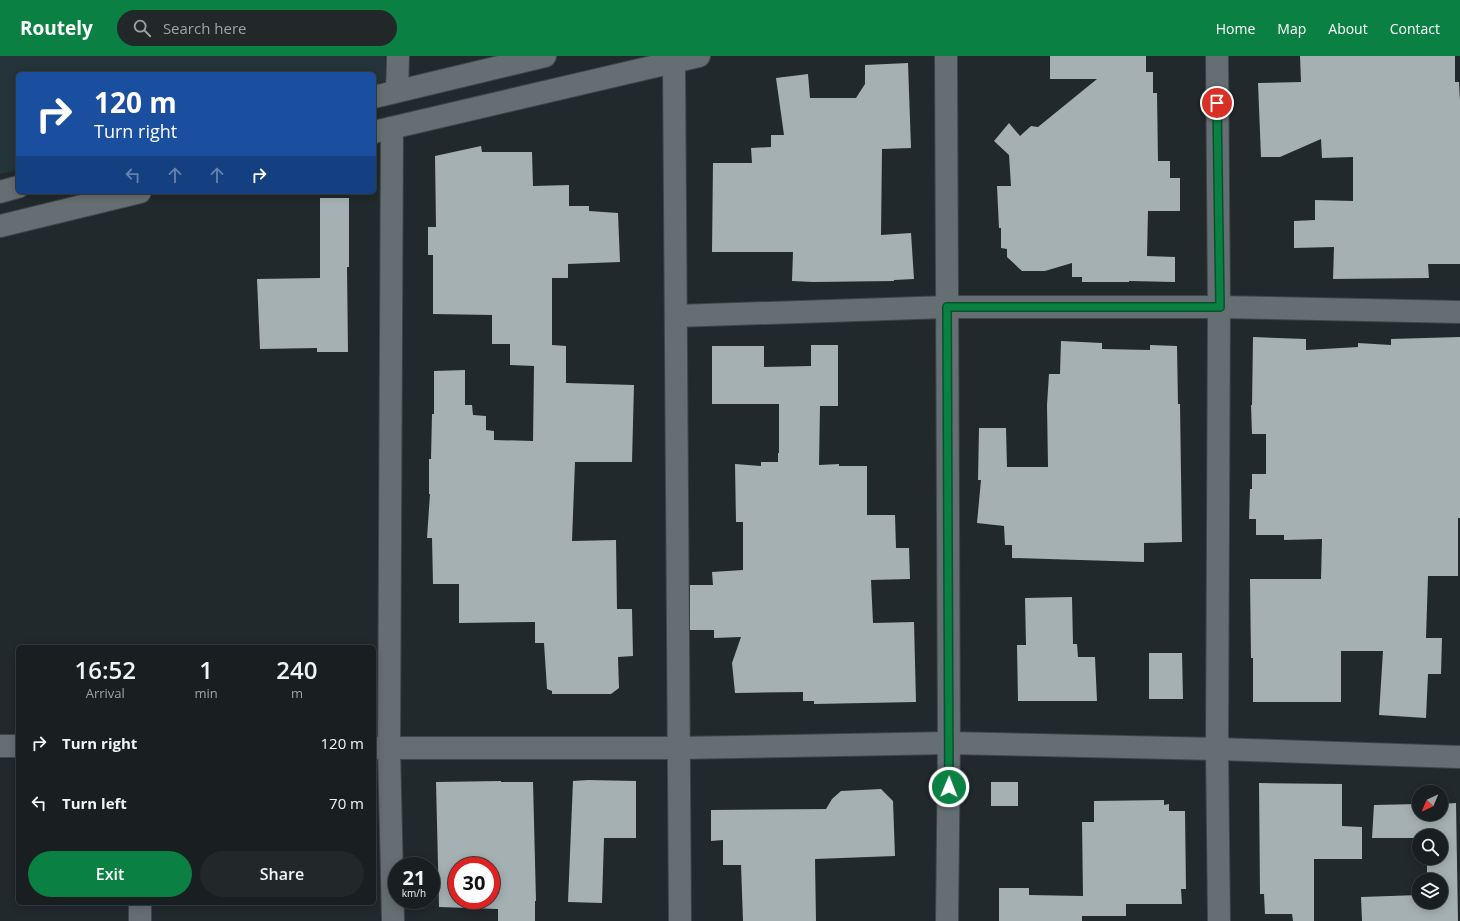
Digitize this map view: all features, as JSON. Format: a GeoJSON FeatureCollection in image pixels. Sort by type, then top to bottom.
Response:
{"type":"FeatureCollection","features":[{"type":"Feature","properties":{"kind":"street"},"geometry":{"type":"LineString","coordinates":[[397,91],[398,56]]}},
{"type":"Feature","properties":{"kind":"street"},"geometry":{"type":"LineString","coordinates":[[376,96],[545,56]]}},
{"type":"Feature","properties":{"kind":"street"},"geometry":{"type":"LineString","coordinates":[[393,921],[382,748],[383,130],[699,56]]}},
{"type":"Feature","properties":{"kind":"street"},"geometry":{"type":"LineString","coordinates":[[946,56],[949,743],[947,921]]}},
{"type":"Feature","properties":{"kind":"street"},"geometry":{"type":"LineString","coordinates":[[1217,56],[1220,307],[1217,749],[1219,921]]}},
{"type":"Feature","properties":{"kind":"street"},"geometry":{"type":"LineString","coordinates":[[674,62],[680,921]]}},
{"type":"Feature","properties":{"kind":"street"},"geometry":{"type":"LineString","coordinates":[[0,192],[16,188]]}},
{"type":"Feature","properties":{"kind":"street"},"geometry":{"type":"LineString","coordinates":[[0,226],[132,194]]}},
{"type":"Feature","properties":{"kind":"street"},"geometry":{"type":"LineString","coordinates":[[676,316],[947,307],[1220,307],[1460,312]]}},
{"type":"Feature","properties":{"kind":"street"},"geometry":{"type":"LineString","coordinates":[[382,748],[678,748],[949,743],[1217,749],[1460,757]]}},
{"type":"Feature","properties":{"kind":"street"},"geometry":{"type":"LineString","coordinates":[[0,746],[16,746]]}},
{"type":"Feature","properties":{"kind":"street"},"geometry":{"type":"LineString","coordinates":[[140,905],[140,921]]}},
{"type":"Feature","properties":{"kind":"shaded area"},"geometry":{"type":"Polygon","coordinates":[[[0,56],[385,56],[385,81],[376,83],[376,72],[16,72],[16,170],[0,174],[0,56]]]}},
{"type":"Feature","properties":{"kind":"building"},"geometry":{"type":"Polygon","coordinates":[[[1050,56],[1146,56],[1146,72],[1153,72],[1153,93],[1157,93],[1158,161],[1170,161],[1170,178],[1180,178],[1180,211],[1148,211],[1147,256],[1175,257],[1175,282],[1082,282],[1082,277],[1072,277],[1072,263],[1045,271],[1022,271],[1007,257],[1007,249],[1001,248],[1001,228],[999,228],[997,186],[1011,186],[1009,155],[994,141],[1009,123],[1020,136],[1031,126],[1038,127],[1097,79],[1050,79],[1050,56]]]}},
{"type":"Feature","properties":{"kind":"building"},"geometry":{"type":"Polygon","coordinates":[[[1300,56],[1455,56],[1455,82],[1459,82],[1460,101],[1460,264],[1428,264],[1429,278],[1333,279],[1334,247],[1294,248],[1294,221],[1315,220],[1315,200],[1353,201],[1353,157],[1322,158],[1321,139],[1280,157],[1261,157],[1258,83],[1301,82],[1300,56]]]}},
{"type":"Feature","properties":{"kind":"building"},"geometry":{"type":"Polygon","coordinates":[[[908,63],[911,148],[882,149],[881,235],[911,233],[914,279],[894,281],[792,281],[793,252],[712,252],[713,163],[752,163],[751,148],[771,147],[771,135],[784,135],[776,78],[808,74],[810,98],[856,98],[865,84],[865,65],[908,63]]]}},
{"type":"Feature","properties":{"kind":"building"},"geometry":{"type":"Polygon","coordinates":[[[481,146],[482,152],[532,152],[533,186],[569,185],[569,206],[589,206],[589,211],[618,213],[620,262],[568,264],[568,278],[552,278],[552,345],[566,346],[566,383],[634,385],[632,462],[575,462],[572,541],[616,540],[617,609],[632,609],[633,656],[618,657],[619,688],[611,694],[552,694],[552,691],[547,689],[544,643],[535,643],[535,622],[459,623],[459,584],[433,584],[432,538],[427,538],[430,494],[429,459],[431,459],[432,414],[434,414],[434,371],[465,370],[465,405],[472,405],[473,415],[486,416],[486,430],[494,431],[494,440],[533,441],[534,366],[510,365],[510,344],[492,344],[492,315],[433,314],[433,255],[428,255],[428,227],[436,227],[435,156],[481,146]]]}},
{"type":"Feature","properties":{"kind":"building"},"geometry":{"type":"Polygon","coordinates":[[[320,198],[349,198],[349,267],[347,267],[348,352],[317,352],[317,348],[260,349],[257,279],[320,278],[320,198]]]}},
{"type":"Feature","properties":{"kind":"building"},"geometry":{"type":"Polygon","coordinates":[[[1253,337],[1306,339],[1306,350],[1358,347],[1358,343],[1391,345],[1391,339],[1460,337],[1460,518],[1458,518],[1458,576],[1428,576],[1426,638],[1442,638],[1441,674],[1428,674],[1426,718],[1379,715],[1383,651],[1341,651],[1341,702],[1253,702],[1250,579],[1321,579],[1322,539],[1284,540],[1284,535],[1256,535],[1256,519],[1249,519],[1252,474],[1266,474],[1266,434],[1252,434],[1251,405],[1253,337]]]}},
{"type":"Feature","properties":{"kind":"building"},"geometry":{"type":"Polygon","coordinates":[[[1061,341],[1102,343],[1102,349],[1150,350],[1150,345],[1177,346],[1178,404],[1180,404],[1182,542],[1144,543],[1144,562],[1012,558],[1012,545],[1005,545],[1004,526],[977,523],[981,480],[978,480],[979,428],[1006,428],[1007,467],[1048,467],[1047,405],[1049,374],[1060,374],[1061,341]]]}},
{"type":"Feature","properties":{"kind":"building"},"geometry":{"type":"Polygon","coordinates":[[[811,345],[838,345],[838,406],[820,406],[819,465],[839,464],[839,466],[867,466],[867,515],[895,515],[896,548],[909,548],[910,579],[871,580],[873,623],[914,622],[916,702],[814,704],[814,701],[803,701],[803,692],[735,693],[732,663],[741,637],[714,638],[714,630],[690,630],[690,585],[713,585],[712,572],[743,570],[743,522],[736,522],[735,464],[761,466],[761,462],[778,462],[779,453],[779,404],[712,404],[712,346],[764,346],[764,367],[811,366],[811,345]]]}},
{"type":"Feature","properties":{"kind":"building"},"geometry":{"type":"Polygon","coordinates":[[[1072,597],[1073,644],[1077,644],[1078,657],[1095,657],[1097,701],[1018,701],[1017,645],[1026,645],[1025,598],[1072,597]]]}},
{"type":"Feature","properties":{"kind":"building"},"geometry":{"type":"Polygon","coordinates":[[[1149,653],[1182,653],[1183,699],[1149,699],[1149,653]]]}},
{"type":"Feature","properties":{"kind":"building"},"geometry":{"type":"Polygon","coordinates":[[[573,781],[636,781],[636,838],[604,838],[602,903],[568,902],[573,781]]]}},
{"type":"Feature","properties":{"kind":"building"},"geometry":{"type":"Polygon","coordinates":[[[436,782],[533,782],[536,901],[535,921],[498,921],[498,909],[500,909],[500,857],[448,857],[448,907],[440,907],[440,857],[438,857],[436,782]]]}},
{"type":"Feature","properties":{"kind":"building"},"geometry":{"type":"Polygon","coordinates":[[[991,782],[1018,782],[1018,806],[991,806],[991,782]]]}},
{"type":"Feature","properties":{"kind":"building"},"geometry":{"type":"Polygon","coordinates":[[[1259,783],[1342,784],[1342,826],[1362,827],[1362,859],[1314,859],[1314,921],[1293,921],[1292,914],[1265,914],[1264,894],[1260,894],[1259,783]]]}},
{"type":"Feature","properties":{"kind":"building"},"geometry":{"type":"Polygon","coordinates":[[[881,789],[893,801],[895,856],[815,859],[816,921],[743,921],[741,865],[723,865],[723,840],[711,841],[711,810],[826,809],[832,799],[841,791],[881,789]]]}},
{"type":"Feature","properties":{"kind":"building"},"geometry":{"type":"Polygon","coordinates":[[[1164,800],[1164,805],[1169,804],[1169,811],[1185,811],[1186,889],[1181,889],[1182,904],[1126,904],[1126,916],[1082,916],[1082,921],[999,921],[999,888],[1029,888],[1029,895],[1083,896],[1082,822],[1094,822],[1094,801],[1164,800]]]}},
{"type":"Feature","properties":{"kind":"building"},"geometry":{"type":"Polygon","coordinates":[[[1456,803],[1458,921],[1362,921],[1361,897],[1412,895],[1412,909],[1448,909],[1448,873],[1427,873],[1427,865],[1448,865],[1448,829],[1412,829],[1412,838],[1372,838],[1374,805],[1412,804],[1412,821],[1448,821],[1448,804],[1456,803]]]}},
{"type":"Feature","properties":{"kind":"route"},"geometry":{"type":"LineString","coordinates":[[949,787],[947,307],[1220,307],[1217,103]]}}]}
